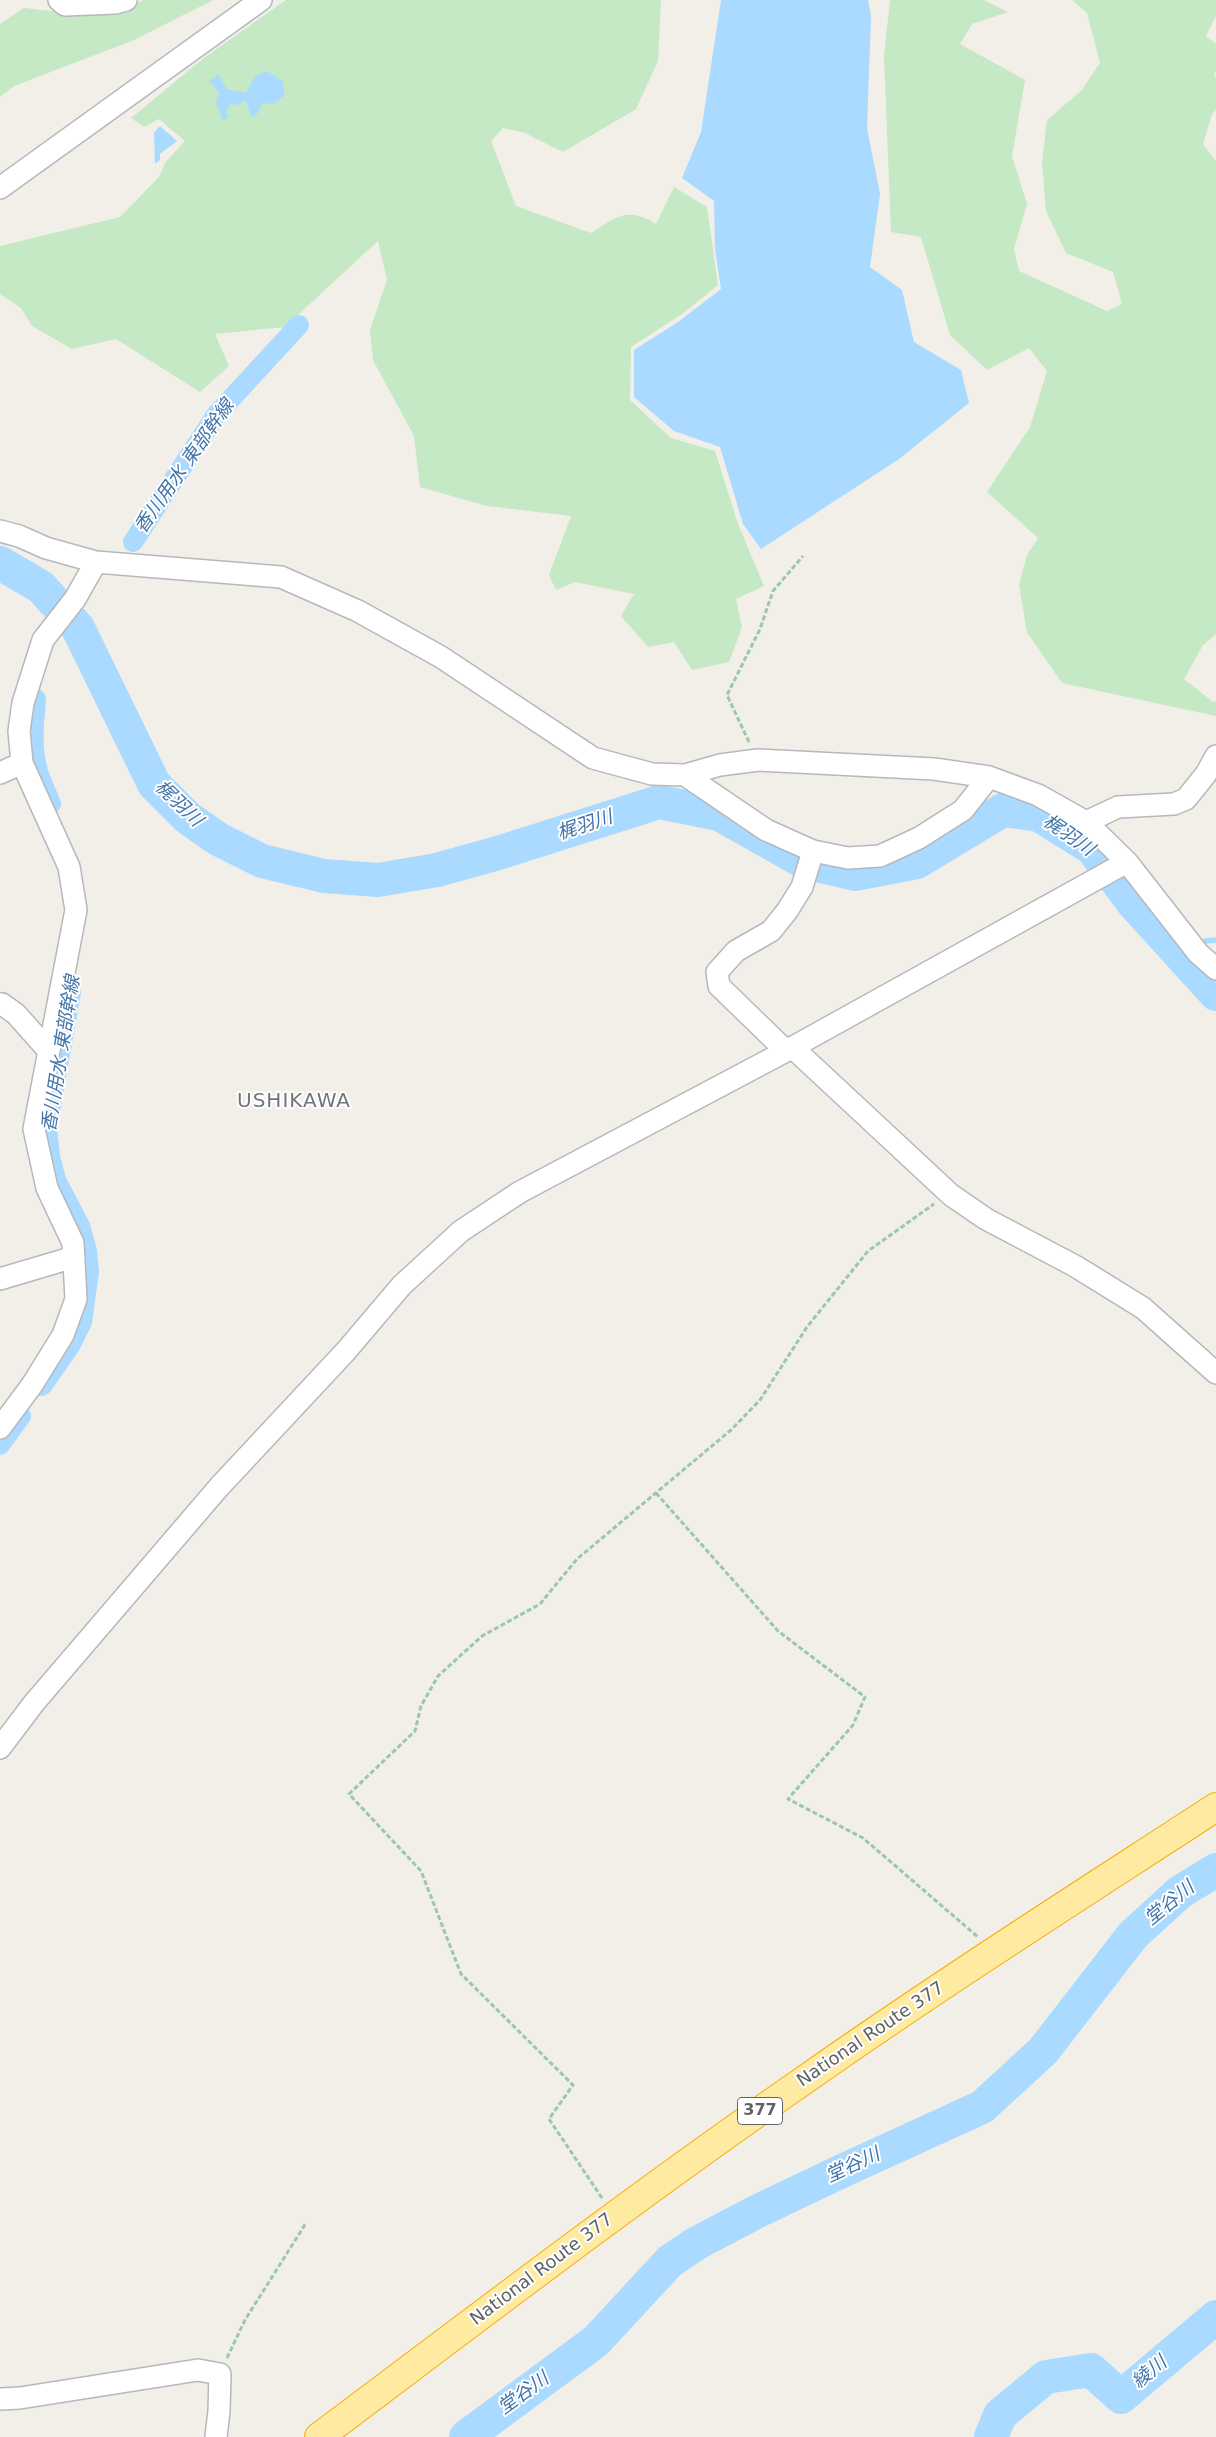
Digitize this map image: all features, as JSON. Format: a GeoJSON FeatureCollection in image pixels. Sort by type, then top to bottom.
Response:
{"type":"FeatureCollection","features":[{"type":"Feature","properties":{"kind":"highway","name":"National Route 377"},"geometry":{"type":"LineString","coordinates":[[319,2437],[614,2215],[803,2080],[1216,1806]]}},
{"type":"Feature","properties":{"kind":"street"},"geometry":{"type":"LineString","coordinates":[[59,0],[66,5],[115,3],[126,0]]}},
{"type":"Feature","properties":{"kind":"street"},"geometry":{"type":"LineString","coordinates":[[0,188],[261,0]]}},
{"type":"Feature","properties":{"kind":"street"},"geometry":{"type":"LineString","coordinates":[[0,531],[19,536],[46,548],[96,562],[281,577],[358,611],[441,657],[592,758],[652,774],[685,775],[720,765],[758,760],[934,769],[989,777],[1038,795],[1086,822],[1198,952],[1215,967]]}},
{"type":"Feature","properties":{"kind":"street"},"geometry":{"type":"LineString","coordinates":[[0,1428],[32,1385],[63,1336],[76,1299],[73,1243],[47,1188],[34,1129],[76,910],[69,867],[22,763],[19,732],[23,703],[43,640],[75,599],[96,562]]}},
{"type":"Feature","properties":{"kind":"street"},"geometry":{"type":"LineString","coordinates":[[1086,822],[1118,807],[1174,804],[1186,799],[1206,774],[1216,756]]}},
{"type":"Feature","properties":{"kind":"street"},"geometry":{"type":"LineString","coordinates":[[0,773],[22,763]]}},
{"type":"Feature","properties":{"kind":"street"},"geometry":{"type":"LineString","coordinates":[[685,775],[766,830],[813,854],[848,858],[880,856],[919,838],[964,810],[989,777]]}},
{"type":"Feature","properties":{"kind":"street"},"geometry":{"type":"LineString","coordinates":[[813,854],[802,886],[771,931],[736,951],[717,972],[719,986],[949,1193],[986,1219],[1075,1266],[1143,1308],[1212,1363]]}},
{"type":"Feature","properties":{"kind":"street"},"geometry":{"type":"LineString","coordinates":[[0,1748],[34,1703],[219,1487],[346,1351],[402,1285],[460,1231],[520,1192],[789,1049],[1123,864]]}},
{"type":"Feature","properties":{"kind":"street"},"geometry":{"type":"LineString","coordinates":[[0,1005],[2,1004],[16,1014],[48,1050]]}},
{"type":"Feature","properties":{"kind":"street"},"geometry":{"type":"LineString","coordinates":[[0,1279],[74,1257]]}},
{"type":"Feature","properties":{"kind":"street"},"geometry":{"type":"LineString","coordinates":[[0,2399],[20,2398],[198,2370],[220,2374],[216,2437]]}},
{"type":"Feature","properties":{"kind":"path"},"geometry":{"type":"LineString","coordinates":[[758,760],[727,695],[760,628],[773,591],[803,556]]}},
{"type":"Feature","properties":{"kind":"path"},"geometry":{"type":"LineString","coordinates":[[614,2215],[549,2119],[573,2085],[461,1974],[421,1870],[349,1794],[415,1731],[420,1706],[438,1676],[482,1636],[540,1604],[577,1559],[730,1430],[760,1400],[807,1327],[868,1251],[949,1193]]}},
{"type":"Feature","properties":{"kind":"path"},"geometry":{"type":"LineString","coordinates":[[656,1493],[778,1631],[865,1697],[853,1725],[788,1799],[863,1838],[995,1951]]}},
{"type":"Feature","properties":{"kind":"path"},"geometry":{"type":"LineString","coordinates":[[220,2374],[245,2320],[306,2223]]}},
{"type":"Feature","properties":{"kind":"green space"},"geometry":{"type":"Polygon","coordinates":[[[143,0],[213,0],[134,40],[14,86],[0,97],[0,24],[24,8],[69,13],[100,13],[130,7],[143,0]]]}},
{"type":"Feature","properties":{"kind":"green space"},"geometry":{"type":"Polygon","coordinates":[[[286,0],[661,0],[658,61],[636,109],[563,152],[525,133],[503,128],[491,141],[516,206],[591,233],[615,218],[622,216],[638,216],[656,224],[674,187],[707,207],[718,285],[682,314],[631,347],[630,400],[671,438],[715,451],[738,524],[764,586],[736,599],[742,627],[729,662],[692,670],[674,642],[648,647],[621,616],[634,594],[575,582],[556,590],[549,575],[571,516],[487,506],[420,487],[414,436],[373,360],[370,330],[387,280],[378,241],[285,327],[215,334],[229,366],[200,392],[116,339],[72,349],[32,326],[21,308],[0,294],[0,246],[120,217],[159,177],[165,163],[185,141],[159,119],[144,127],[131,118],[204,58],[286,0]]]}},
{"type":"Feature","properties":{"kind":"green space"},"geometry":{"type":"Polygon","coordinates":[[[890,0],[984,0],[1008,12],[972,24],[960,44],[1025,80],[1012,156],[1027,204],[1014,249],[1019,271],[1107,311],[1122,304],[1113,272],[1066,253],[1046,211],[1042,162],[1047,120],[1081,91],[1100,63],[1087,13],[1072,0],[1216,0],[1216,16],[1206,36],[1216,44],[1216,70],[1214,75],[1216,78],[1216,110],[1212,114],[1203,144],[1216,161],[1216,634],[1203,645],[1184,679],[1213,702],[1216,701],[1216,716],[1062,683],[1027,632],[1019,585],[1027,555],[1038,538],[987,492],[1030,427],[1047,371],[1029,348],[987,370],[950,335],[921,237],[891,232],[884,56],[890,0]]]}},
{"type":"Feature","properties":{"kind":"water"},"geometry":{"type":"Polygon","coordinates":[[[721,0],[868,0],[871,16],[867,128],[880,194],[870,267],[902,290],[914,342],[961,370],[969,403],[899,459],[761,549],[743,524],[720,447],[674,431],[634,397],[634,350],[678,322],[721,289],[715,249],[714,201],[682,178],[701,132],[721,0]]]}},
{"type":"Feature","properties":{"kind":"water"},"geometry":{"type":"Polygon","coordinates":[[[267,71],[282,81],[285,95],[274,104],[262,103],[259,112],[252,117],[245,100],[238,105],[231,104],[226,111],[228,117],[223,121],[216,102],[219,92],[209,81],[218,74],[227,89],[246,93],[255,76],[267,71]]]}},
{"type":"Feature","properties":{"kind":"water"},"geometry":{"type":"Polygon","coordinates":[[[160,126],[177,141],[160,154],[160,160],[155,164],[154,133],[160,126]]]}},
{"type":"Feature","properties":{"kind":"waterway","name":"香川用水 東部幹線"},"geometry":{"type":"LineString","coordinates":[[133,542],[216,415],[299,325]]}},
{"type":"Feature","properties":{"kind":"waterway","name":"梶羽川"},"geometry":{"type":"LineString","coordinates":[[0,563],[41,587],[78,628],[154,784],[188,818],[218,839],[262,861],[324,876],[378,880],[437,870],[498,853],[659,802],[719,814],[804,862],[855,874],[917,862],[1003,810],[1039,815],[1092,848],[1134,904],[1216,994]]}},
{"type":"Feature","properties":{"kind":"waterway","name":"香川用水 東部幹線"},"geometry":{"type":"LineString","coordinates":[[36,699],[34,753],[39,775],[51,804]]}},
{"type":"Feature","properties":{"kind":"waterway"},"geometry":{"type":"LineString","coordinates":[[1205,941],[1216,940]]}},
{"type":"Feature","properties":{"kind":"waterway","name":"香川用水 東部幹線"},"geometry":{"type":"LineString","coordinates":[[42,1386],[70,1346],[82,1322],[89,1272],[87,1251],[80,1226],[56,1180],[50,1156],[47,1128],[71,992]]}},
{"type":"Feature","properties":{"kind":"waterway","name":"香川用水 東部幹線"},"geometry":{"type":"LineString","coordinates":[[0,1445],[21,1416]]}},
{"type":"Feature","properties":{"kind":"waterway","name":"堂谷川"},"geometry":{"type":"LineString","coordinates":[[466,2437],[596,2341],[670,2261],[697,2243],[758,2211],[982,2107],[1043,2051],[1133,1935],[1180,1892],[1216,1870]]}},
{"type":"Feature","properties":{"kind":"waterway","name":"綾川"},"geometry":{"type":"LineString","coordinates":[[991,2437],[1000,2415],[1046,2377],[1091,2370],[1121,2397],[1216,2317]]}},
{"type":"Feature","properties":{"kind":"district","name":"USHIKAWA"},"geometry":{"type":"Point","coordinates":[294,1102]}}]}
